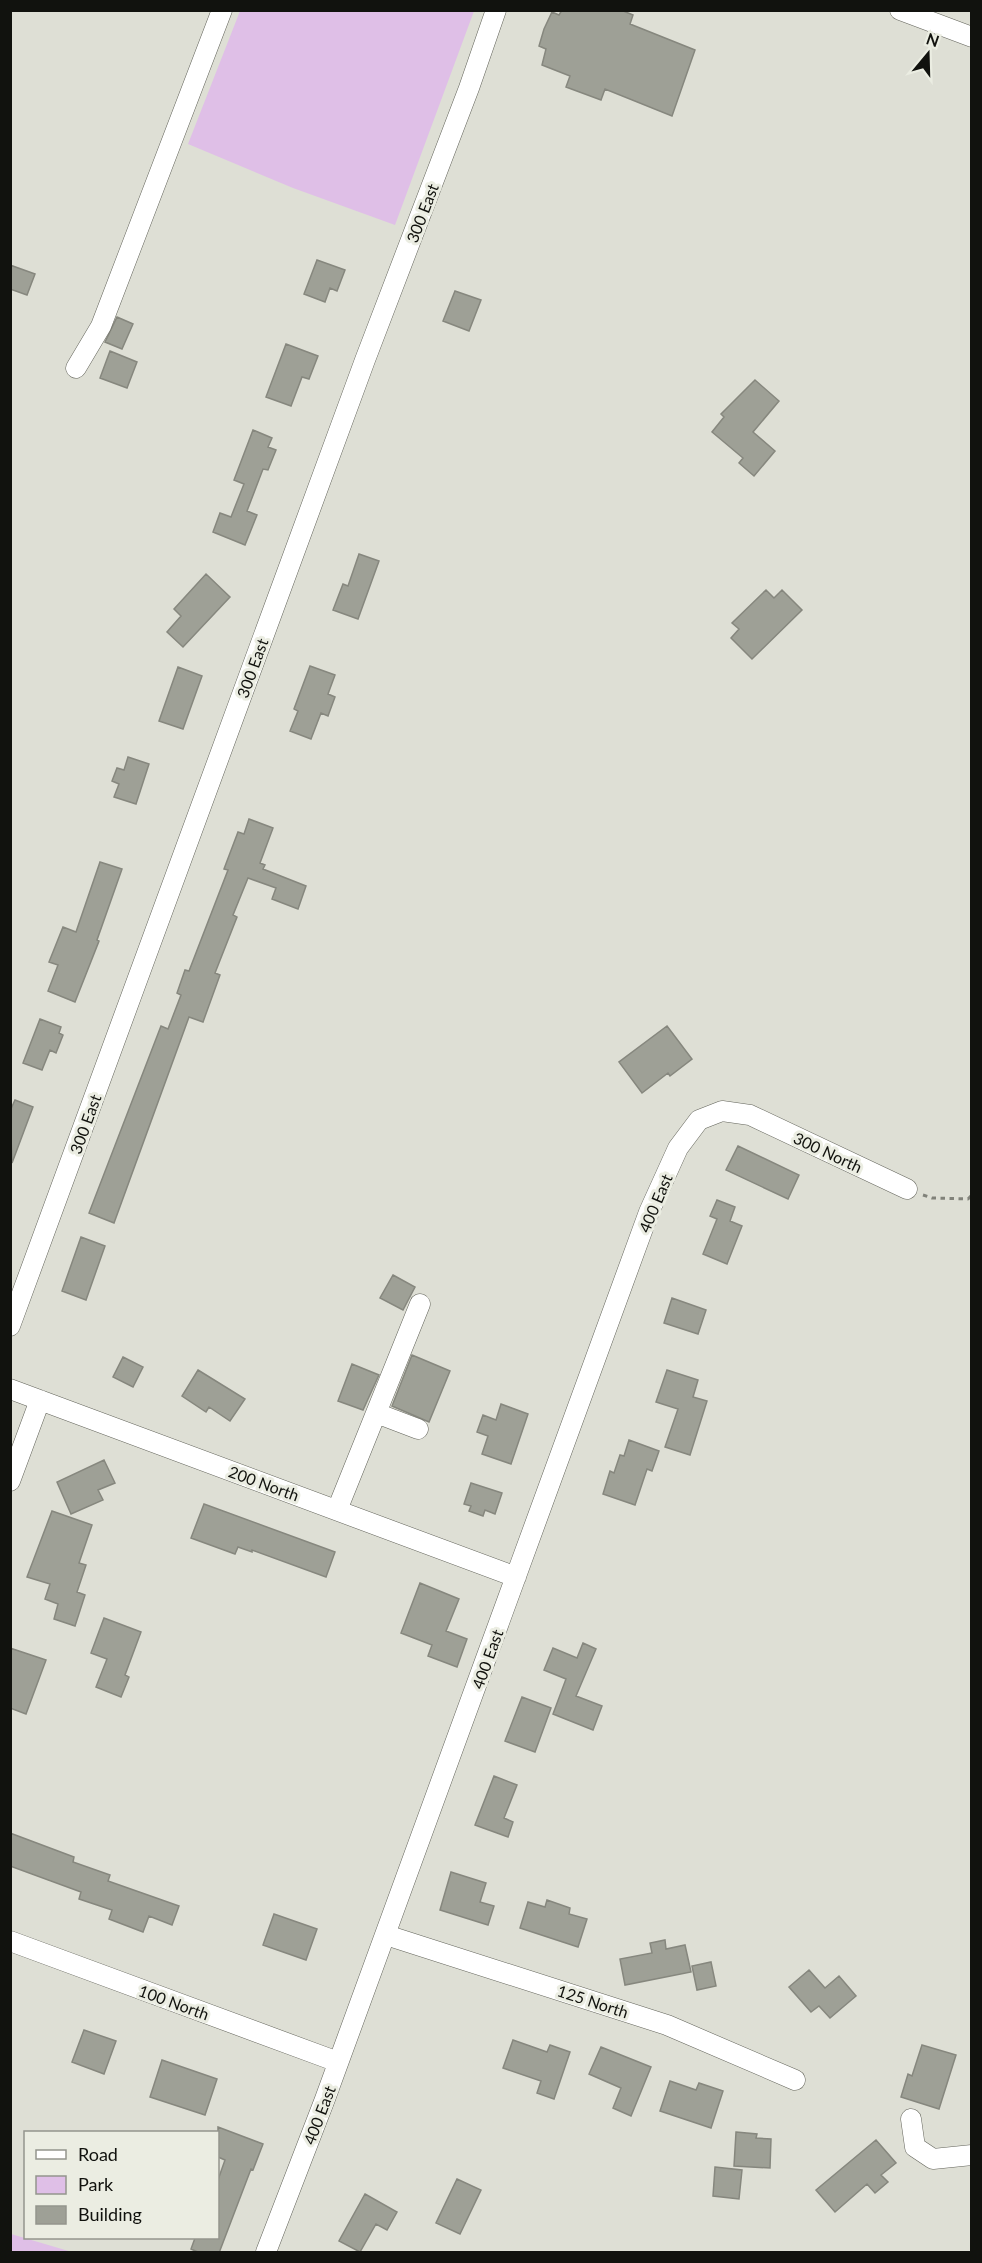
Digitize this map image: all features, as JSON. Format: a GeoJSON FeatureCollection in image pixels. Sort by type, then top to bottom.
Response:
{"type":"FeatureCollection","features":[{"type":"Feature","properties":{"kind":"street"},"geometry":{"type":"LineString","coordinates":[[76,368],[100,326],[222,10]]}},
{"type":"Feature","properties":{"kind":"street","name":"300 East"},"geometry":{"type":"LineString","coordinates":[[10,1326],[365,360],[470,88],[496,10]]}},
{"type":"Feature","properties":{"kind":"street"},"geometry":{"type":"LineString","coordinates":[[900,10],[972,37]]}},
{"type":"Feature","properties":{"kind":"street","name":"400 East"},"geometry":{"type":"LineString","coordinates":[[266,2253],[386,1935],[649,1212],[678,1148],[699,1120],[722,1111],[750,1115]]}},
{"type":"Feature","properties":{"kind":"street","name":"300 North"},"geometry":{"type":"LineString","coordinates":[[750,1115],[907,1189]]}},
{"type":"Feature","properties":{"kind":"street"},"geometry":{"type":"LineString","coordinates":[[337,1510],[420,1304]]}},
{"type":"Feature","properties":{"kind":"street","name":"200 North"},"geometry":{"type":"LineString","coordinates":[[10,1389],[516,1577]]}},
{"type":"Feature","properties":{"kind":"street"},"geometry":{"type":"LineString","coordinates":[[10,1481],[40,1400]]}},
{"type":"Feature","properties":{"kind":"street"},"geometry":{"type":"LineString","coordinates":[[376,1413],[418,1429]]}},
{"type":"Feature","properties":{"kind":"street","name":"125 North"},"geometry":{"type":"LineString","coordinates":[[386,1935],[667,2025],[795,2080]]}},
{"type":"Feature","properties":{"kind":"street","name":"100 North"},"geometry":{"type":"LineString","coordinates":[[10,1941],[338,2062]]}},
{"type":"Feature","properties":{"kind":"street"},"geometry":{"type":"LineString","coordinates":[[911,2119],[915,2147],[933,2159],[972,2155]]}},
{"type":"Feature","properties":{"kind":"path"},"geometry":{"type":"LineString","coordinates":[[907,1189],[932,1198],[968,1199],[972,1195]]}},
{"type":"Feature","properties":{"kind":"green space"},"geometry":{"type":"Polygon","coordinates":[[[240,11],[474,11],[395,225],[293,188],[188,144],[240,11]]]}},
{"type":"Feature","properties":{"kind":"green space"},"geometry":{"type":"Polygon","coordinates":[[[10,2234],[72,2252],[11,2252],[10,2234]]]}},
{"type":"Feature","properties":{"kind":"building"},"geometry":{"type":"Polygon","coordinates":[[[562,10],[621,10],[633,15],[630,24],[695,50],[672,116],[605,89],[601,100],[566,87],[570,76],[542,65],[546,49],[539,46],[544,29],[552,12],[559,15],[562,10]]]}},
{"type":"Feature","properties":{"kind":"building"},"geometry":{"type":"Polygon","coordinates":[[[317,260],[345,270],[337,291],[330,288],[325,302],[304,294],[317,260]]]}},
{"type":"Feature","properties":{"kind":"building"},"geometry":{"type":"Polygon","coordinates":[[[10,265],[35,274],[27,295],[10,289],[10,265]]]}},
{"type":"Feature","properties":{"kind":"building"},"geometry":{"type":"Polygon","coordinates":[[[455,291],[481,300],[469,331],[443,321],[455,291]]]}},
{"type":"Feature","properties":{"kind":"building"},"geometry":{"type":"Polygon","coordinates":[[[117,317],[133,324],[122,349],[105,342],[117,317]]]}},
{"type":"Feature","properties":{"kind":"building"},"geometry":{"type":"Polygon","coordinates":[[[286,344],[318,356],[309,379],[302,377],[291,406],[266,397],[286,344]]]}},
{"type":"Feature","properties":{"kind":"building"},"geometry":{"type":"Polygon","coordinates":[[[110,351],[137,362],[127,388],[100,378],[110,351]]]}},
{"type":"Feature","properties":{"kind":"building"},"geometry":{"type":"Polygon","coordinates":[[[755,380],[779,401],[753,432],[775,451],[754,476],[739,463],[743,458],[712,432],[724,417],[721,414],[755,380]]]}},
{"type":"Feature","properties":{"kind":"building"},"geometry":{"type":"Polygon","coordinates":[[[253,430],[272,438],[268,447],[276,450],[268,470],[263,469],[247,511],[257,515],[245,545],[213,532],[220,513],[231,517],[244,484],[234,480],[253,430]]]}},
{"type":"Feature","properties":{"kind":"building"},"geometry":{"type":"Polygon","coordinates":[[[359,554],[379,561],[358,619],[333,610],[343,584],[348,586],[359,554]]]}},
{"type":"Feature","properties":{"kind":"building"},"geometry":{"type":"Polygon","coordinates":[[[206,574],[230,597],[183,647],[167,632],[181,616],[174,609],[206,574]]]}},
{"type":"Feature","properties":{"kind":"building"},"geometry":{"type":"Polygon","coordinates":[[[766,590],[774,598],[782,590],[802,610],[752,659],[731,638],[739,629],[732,623],[766,590]]]}},
{"type":"Feature","properties":{"kind":"building"},"geometry":{"type":"Polygon","coordinates":[[[310,666],[335,675],[328,694],[335,697],[328,716],[321,713],[311,739],[290,731],[298,711],[294,709],[310,666]]]}},
{"type":"Feature","properties":{"kind":"building"},"geometry":{"type":"Polygon","coordinates":[[[178,667],[202,676],[183,729],[159,721],[178,667]]]}},
{"type":"Feature","properties":{"kind":"building"},"geometry":{"type":"Polygon","coordinates":[[[128,757],[149,764],[136,804],[114,797],[119,784],[112,781],[117,768],[124,770],[128,757]]]}},
{"type":"Feature","properties":{"kind":"building"},"geometry":{"type":"Polygon","coordinates":[[[249,819],[273,828],[260,863],[265,865],[263,869],[306,886],[298,909],[272,899],[276,888],[248,878],[233,915],[237,917],[215,973],[220,975],[203,1022],[189,1017],[114,1223],[89,1213],[161,1026],[168,1029],[181,995],[177,993],[185,970],[189,971],[228,870],[224,869],[238,832],[244,834],[249,819]]]}},
{"type":"Feature","properties":{"kind":"building"},"geometry":{"type":"Polygon","coordinates":[[[100,862],[122,869],[97,940],[99,941],[75,1002],[48,991],[58,965],[49,962],[63,927],[76,932],[100,862]]]}},
{"type":"Feature","properties":{"kind":"building"},"geometry":{"type":"Polygon","coordinates":[[[40,1019],[61,1027],[59,1033],[63,1035],[56,1053],[50,1050],[42,1070],[23,1063],[40,1019]]]}},
{"type":"Feature","properties":{"kind":"building"},"geometry":{"type":"Polygon","coordinates":[[[667,1026],[692,1059],[670,1076],[668,1073],[642,1093],[619,1062],[667,1026]]]}},
{"type":"Feature","properties":{"kind":"building"},"geometry":{"type":"Polygon","coordinates":[[[15,1100],[33,1107],[12,1163],[10,1111],[15,1100]]]}},
{"type":"Feature","properties":{"kind":"building"},"geometry":{"type":"Polygon","coordinates":[[[738,1146],[799,1175],[788,1199],[726,1170],[738,1146]]]}},
{"type":"Feature","properties":{"kind":"building"},"geometry":{"type":"Polygon","coordinates":[[[717,1200],[735,1207],[730,1221],[742,1226],[727,1264],[703,1254],[717,1219],[710,1216],[717,1200]]]}},
{"type":"Feature","properties":{"kind":"building"},"geometry":{"type":"Polygon","coordinates":[[[81,1237],[105,1246],[86,1300],[62,1291],[81,1237]]]}},
{"type":"Feature","properties":{"kind":"building"},"geometry":{"type":"Polygon","coordinates":[[[393,1275],[415,1287],[403,1310],[380,1298],[393,1275]]]}},
{"type":"Feature","properties":{"kind":"building"},"geometry":{"type":"Polygon","coordinates":[[[672,1298],[706,1310],[698,1334],[664,1323],[672,1298]]]}},
{"type":"Feature","properties":{"kind":"building"},"geometry":{"type":"Polygon","coordinates":[[[412,1355],[450,1371],[429,1422],[392,1406],[412,1355]]]}},
{"type":"Feature","properties":{"kind":"building"},"geometry":{"type":"Polygon","coordinates":[[[123,1357],[143,1367],[133,1387],[113,1377],[123,1357]]]}},
{"type":"Feature","properties":{"kind":"building"},"geometry":{"type":"Polygon","coordinates":[[[352,1364],[379,1375],[363,1410],[338,1401],[352,1364]]]}},
{"type":"Feature","properties":{"kind":"building"},"geometry":{"type":"Polygon","coordinates":[[[198,1370],[245,1399],[230,1421],[209,1407],[206,1412],[182,1396],[198,1370]]]}},
{"type":"Feature","properties":{"kind":"building"},"geometry":{"type":"Polygon","coordinates":[[[667,1370],[698,1380],[693,1397],[707,1401],[690,1455],[665,1447],[678,1409],[656,1402],[667,1370]]]}},
{"type":"Feature","properties":{"kind":"building"},"geometry":{"type":"Polygon","coordinates":[[[501,1404],[528,1414],[511,1464],[482,1454],[488,1436],[477,1432],[483,1415],[496,1420],[501,1404]]]}},
{"type":"Feature","properties":{"kind":"building"},"geometry":{"type":"Polygon","coordinates":[[[629,1440],[659,1451],[652,1471],[647,1469],[635,1505],[603,1494],[610,1471],[614,1473],[620,1455],[624,1456],[629,1440]]]}},
{"type":"Feature","properties":{"kind":"building"},"geometry":{"type":"Polygon","coordinates":[[[104,1460],[115,1483],[98,1490],[103,1500],[71,1514],[57,1482],[104,1460]]]}},
{"type":"Feature","properties":{"kind":"building"},"geometry":{"type":"Polygon","coordinates":[[[471,1483],[502,1493],[495,1514],[485,1510],[483,1516],[469,1511],[471,1506],[464,1504],[471,1483]]]}},
{"type":"Feature","properties":{"kind":"building"},"geometry":{"type":"Polygon","coordinates":[[[204,1504],[335,1552],[326,1577],[252,1550],[252,1552],[238,1547],[235,1554],[191,1538],[204,1504]]]}},
{"type":"Feature","properties":{"kind":"building"},"geometry":{"type":"Polygon","coordinates":[[[52,1511],[92,1525],[79,1563],[86,1565],[77,1592],[85,1595],[75,1626],[54,1619],[58,1604],[45,1599],[50,1584],[27,1577],[52,1511]]]}},
{"type":"Feature","properties":{"kind":"building"},"geometry":{"type":"Polygon","coordinates":[[[420,1583],[459,1599],[446,1631],[467,1639],[457,1667],[428,1656],[432,1645],[401,1633],[420,1583]]]}},
{"type":"Feature","properties":{"kind":"building"},"geometry":{"type":"Polygon","coordinates":[[[104,1618],[141,1632],[125,1675],[129,1677],[121,1697],[96,1687],[107,1659],[91,1653],[104,1618]]]}},
{"type":"Feature","properties":{"kind":"building"},"geometry":{"type":"Polygon","coordinates":[[[583,1643],[596,1649],[576,1696],[602,1706],[593,1730],[553,1714],[566,1679],[544,1670],[553,1648],[577,1658],[583,1643]]]}},
{"type":"Feature","properties":{"kind":"building"},"geometry":{"type":"Polygon","coordinates":[[[10,1648],[46,1660],[26,1714],[10,1708],[10,1648]]]}},
{"type":"Feature","properties":{"kind":"building"},"geometry":{"type":"Polygon","coordinates":[[[522,1697],[551,1708],[535,1752],[505,1741],[522,1697]]]}},
{"type":"Feature","properties":{"kind":"building"},"geometry":{"type":"Polygon","coordinates":[[[494,1776],[517,1785],[504,1818],[513,1822],[508,1837],[475,1825],[494,1776]]]}},
{"type":"Feature","properties":{"kind":"building"},"geometry":{"type":"Polygon","coordinates":[[[10,1833],[74,1857],[73,1862],[110,1875],[108,1881],[179,1906],[172,1925],[149,1916],[143,1932],[109,1919],[112,1910],[79,1899],[81,1892],[10,1866],[10,1833]]]}},
{"type":"Feature","properties":{"kind":"building"},"geometry":{"type":"Polygon","coordinates":[[[451,1872],[486,1883],[480,1902],[494,1906],[488,1925],[440,1910],[451,1872]]]}},
{"type":"Feature","properties":{"kind":"building"},"geometry":{"type":"Polygon","coordinates":[[[547,1900],[570,1908],[569,1914],[587,1919],[578,1947],[520,1928],[528,1902],[545,1907],[547,1900]]]}},
{"type":"Feature","properties":{"kind":"building"},"geometry":{"type":"Polygon","coordinates":[[[274,1914],[317,1929],[306,1960],[263,1945],[274,1914]]]}},
{"type":"Feature","properties":{"kind":"building"},"geometry":{"type":"Polygon","coordinates":[[[665,1940],[666,1949],[685,1945],[691,1972],[625,1985],[620,1959],[652,1953],[650,1943],[665,1940]]]}},
{"type":"Feature","properties":{"kind":"building"},"geometry":{"type":"Polygon","coordinates":[[[711,1962],[716,1986],[697,1990],[692,1966],[711,1962]]]}},
{"type":"Feature","properties":{"kind":"building"},"geometry":{"type":"Polygon","coordinates":[[[809,1970],[825,1988],[839,1976],[856,1996],[830,2018],[819,2006],[811,2012],[789,1987],[809,1970]]]}},
{"type":"Feature","properties":{"kind":"building"},"geometry":{"type":"Polygon","coordinates":[[[84,2030],[116,2041],[104,2074],[72,2062],[84,2030]]]}},
{"type":"Feature","properties":{"kind":"building"},"geometry":{"type":"Polygon","coordinates":[[[513,2040],[547,2052],[550,2045],[570,2052],[554,2099],[537,2093],[541,2081],[503,2068],[513,2040]]]}},
{"type":"Feature","properties":{"kind":"building"},"geometry":{"type":"Polygon","coordinates":[[[922,2045],[956,2055],[939,2109],[901,2097],[908,2074],[912,2076],[922,2045]]]}},
{"type":"Feature","properties":{"kind":"building"},"geometry":{"type":"Polygon","coordinates":[[[601,2047],[651,2067],[631,2116],[613,2108],[621,2088],[589,2074],[601,2047]]]}},
{"type":"Feature","properties":{"kind":"building"},"geometry":{"type":"Polygon","coordinates":[[[162,2060],[217,2079],[205,2115],[150,2097],[162,2060]]]}},
{"type":"Feature","properties":{"kind":"building"},"geometry":{"type":"Polygon","coordinates":[[[670,2081],[696,2090],[699,2083],[723,2091],[711,2128],[660,2111],[670,2081]]]}},
{"type":"Feature","properties":{"kind":"building"},"geometry":{"type":"Polygon","coordinates":[[[218,2127],[263,2144],[219,2253],[200,2253],[191,2249],[195,2239],[219,2239],[219,2177],[225,2160],[219,2157],[218,2127]]]}},
{"type":"Feature","properties":{"kind":"building"},"geometry":{"type":"Polygon","coordinates":[[[736,2132],[757,2134],[756,2138],[771,2139],[770,2168],[734,2166],[736,2132]]]}},
{"type":"Feature","properties":{"kind":"building"},"geometry":{"type":"Polygon","coordinates":[[[876,2140],[896,2163],[881,2175],[888,2182],[875,2193],[867,2184],[835,2212],[816,2190],[876,2140]]]}},
{"type":"Feature","properties":{"kind":"building"},"geometry":{"type":"Polygon","coordinates":[[[715,2167],[742,2170],[739,2199],[713,2196],[715,2167]]]}},
{"type":"Feature","properties":{"kind":"building"},"geometry":{"type":"Polygon","coordinates":[[[457,2179],[481,2190],[460,2234],[436,2223],[457,2179]]]}},
{"type":"Feature","properties":{"kind":"building"},"geometry":{"type":"Polygon","coordinates":[[[365,2194],[397,2212],[387,2230],[376,2224],[360,2252],[339,2241],[365,2194]]]}}]}
